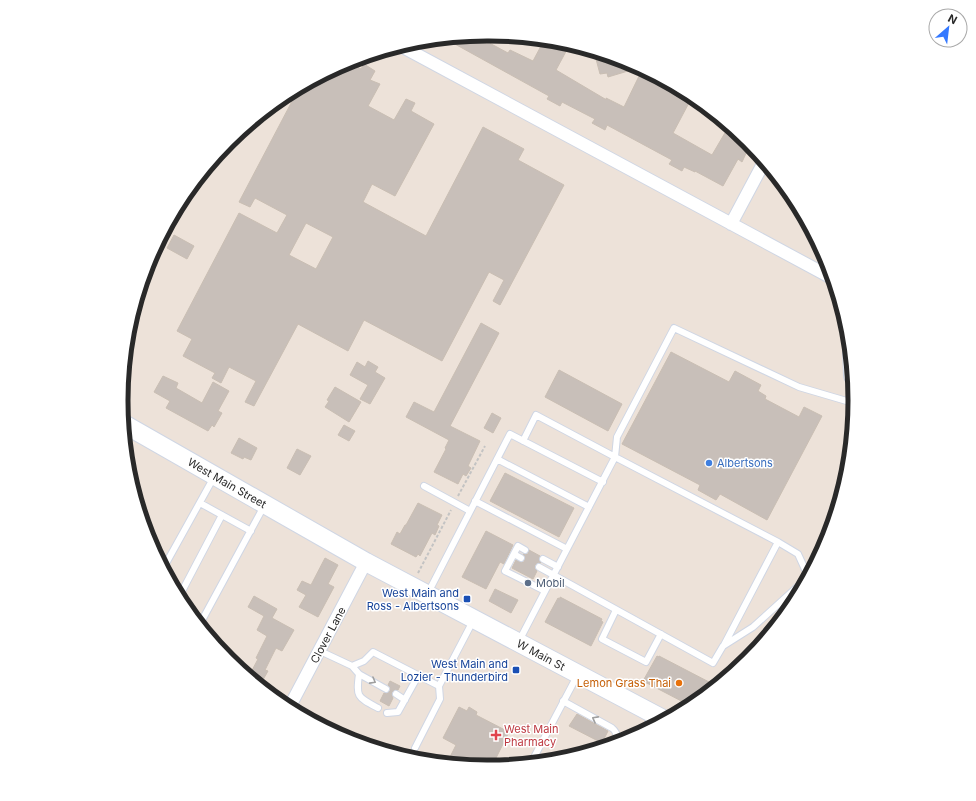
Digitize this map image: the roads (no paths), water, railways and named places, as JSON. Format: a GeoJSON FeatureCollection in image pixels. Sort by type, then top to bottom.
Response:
{"type":"FeatureCollection","features":[{"type":"Feature","properties":{"kind":"main road","name":"West Main Street"},"geometry":{"type":"LineString","coordinates":[[129,427],[366,562]]}},
{"type":"Feature","properties":{"kind":"main road"},"geometry":{"type":"LineString","coordinates":[[366,562],[467,616]]}},
{"type":"Feature","properties":{"kind":"main road","name":"W Main St"},"geometry":{"type":"LineString","coordinates":[[467,616],[659,716]]}},
{"type":"Feature","properties":{"kind":"street"},"geometry":{"type":"LineString","coordinates":[[409,50],[824,274]]}},
{"type":"Feature","properties":{"kind":"street"},"geometry":{"type":"LineString","coordinates":[[731,224],[761,167]]}},
{"type":"Feature","properties":{"kind":"street","name":"Clover Lane"},"geometry":{"type":"LineString","coordinates":[[292,702],[366,562]]}},
{"type":"Feature","properties":{"kind":"lane"},"geometry":{"type":"LineString","coordinates":[[518,643],[603,482],[615,457],[618,437],[674,328],[799,387],[848,401]]}},
{"type":"Feature","properties":{"kind":"lane"},"geometry":{"type":"LineString","coordinates":[[524,441],[536,415],[778,542],[798,554],[805,569]]}},
{"type":"Feature","properties":{"kind":"lane"},"geometry":{"type":"LineString","coordinates":[[427,594],[510,434],[603,482]]}},
{"type":"Feature","properties":{"kind":"lane"},"geometry":{"type":"LineString","coordinates":[[497,459],[589,507]]}},
{"type":"Feature","properties":{"kind":"lane"},"geometry":{"type":"LineString","coordinates":[[167,562],[215,476]]}},
{"type":"Feature","properties":{"kind":"lane"},"geometry":{"type":"LineString","coordinates":[[424,486],[470,511]]}},
{"type":"Feature","properties":{"kind":"lane"},"geometry":{"type":"LineString","coordinates":[[475,501],[567,549]]}},
{"type":"Feature","properties":{"kind":"lane"},"geometry":{"type":"LineString","coordinates":[[200,503],[251,531]]}},
{"type":"Feature","properties":{"kind":"lane"},"geometry":{"type":"LineString","coordinates":[[203,619],[265,504]]}},
{"type":"Feature","properties":{"kind":"lane"},"geometry":{"type":"LineString","coordinates":[[183,590],[222,515]]}},
{"type":"Feature","properties":{"kind":"lane"},"geometry":{"type":"LineString","coordinates":[[539,567],[713,663],[778,542]]}},
{"type":"Feature","properties":{"kind":"lane"},"geometry":{"type":"LineString","coordinates":[[525,550],[518,546],[505,571],[545,591]]}},
{"type":"Feature","properties":{"kind":"lane"},"geometry":{"type":"LineString","coordinates":[[514,554],[521,558]]}},
{"type":"Feature","properties":{"kind":"lane"},"geometry":{"type":"LineString","coordinates":[[543,559],[558,567]]}},
{"type":"Feature","properties":{"kind":"lane"},"geometry":{"type":"LineString","coordinates":[[723,646],[753,627],[792,592]]}},
{"type":"Feature","properties":{"kind":"lane"},"geometry":{"type":"LineString","coordinates":[[616,610],[602,639],[646,662],[661,634]]}},
{"type":"Feature","properties":{"kind":"lane"},"geometry":{"type":"LineString","coordinates":[[415,748],[440,699],[439,686],[467,616]]}},
{"type":"Feature","properties":{"kind":"lane"},"geometry":{"type":"LineString","coordinates":[[320,651],[352,666],[359,674],[386,689]]}},
{"type":"Feature","properties":{"kind":"lane"},"geometry":{"type":"LineString","coordinates":[[352,666],[364,661],[373,652],[439,686]]}},
{"type":"Feature","properties":{"kind":"lane"},"geometry":{"type":"LineString","coordinates":[[359,674],[357,692],[362,700],[378,708]]}},
{"type":"Feature","properties":{"kind":"lane"},"geometry":{"type":"LineString","coordinates":[[534,757],[578,674]]}},
{"type":"Feature","properties":{"kind":"lane"},"geometry":{"type":"LineString","coordinates":[[387,713],[398,712],[418,676]]}},
{"type":"Feature","properties":{"kind":"lane"},"geometry":{"type":"LineString","coordinates":[[396,694],[405,700]]}},
{"type":"Feature","properties":{"kind":"lane"},"geometry":{"type":"LineString","coordinates":[[563,701],[612,728],[616,731],[617,736]]}},
{"type":"Feature","properties":{"kind":"place","name":"Albertsons"},"geometry":{"type":"Point","coordinates":[709,463]}},
{"type":"Feature","properties":{"kind":"place","name":"Mobil"},"geometry":{"type":"Point","coordinates":[528,583]}},
{"type":"Feature","properties":{"kind":"place","name":"West Main and Ross - Albertsons"},"geometry":{"type":"Point","coordinates":[467,599]}},
{"type":"Feature","properties":{"kind":"place","name":"West Main and Lozier - Thunderbird"},"geometry":{"type":"Point","coordinates":[516,670]}},
{"type":"Feature","properties":{"kind":"place","name":"Lemon Grass Thai"},"geometry":{"type":"Point","coordinates":[679,683]}},
{"type":"Feature","properties":{"kind":"place","name":"West Main Pharmacy"},"geometry":{"type":"Point","coordinates":[496,735]}}]}
